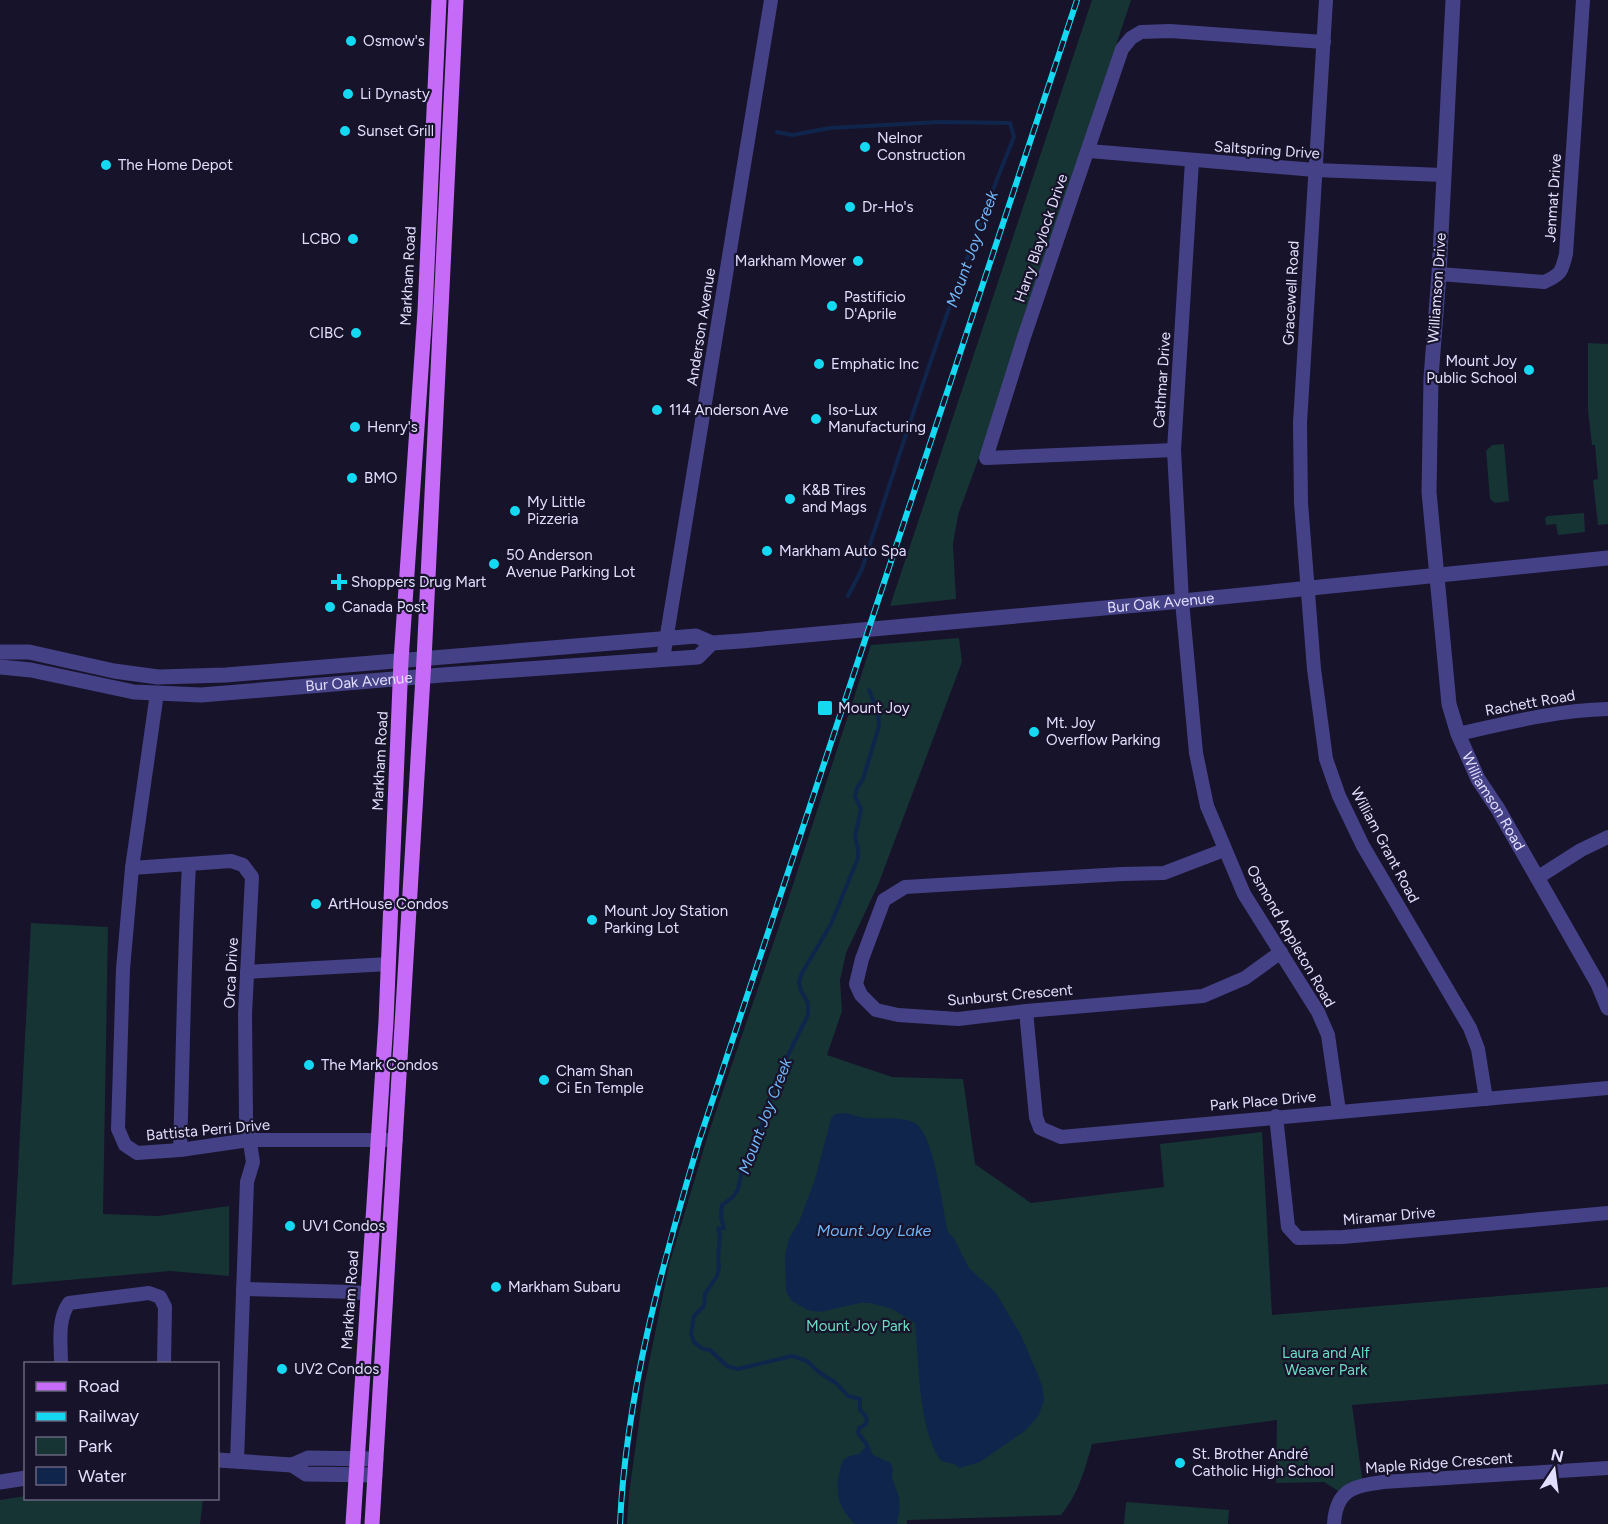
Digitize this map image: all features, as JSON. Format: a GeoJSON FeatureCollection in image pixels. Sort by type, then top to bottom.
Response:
{"type":"FeatureCollection","features":[{"type":"Feature","properties":{"kind":"main road","name":"Markham Road"},"geometry":{"type":"LineString","coordinates":[[353,1524],[389,964],[401,661],[425,311],[439,0]]}},
{"type":"Feature","properties":{"kind":"main road"},"geometry":{"type":"LineString","coordinates":[[372,1524],[424,660],[456,0]]}},
{"type":"Feature","properties":{"kind":"street","name":"Anderson Avenue"},"geometry":{"type":"LineString","coordinates":[[663,659],[771,0]]}},
{"type":"Feature","properties":{"kind":"street","name":"Gracewell Road"},"geometry":{"type":"LineString","coordinates":[[1309,588],[1301,503],[1300,423],[1326,0]]}},
{"type":"Feature","properties":{"kind":"street","name":"Williamson Drive"},"geometry":{"type":"LineString","coordinates":[[1437,576],[1429,492],[1431,378],[1439,274],[1452,0]]}},
{"type":"Feature","properties":{"kind":"street","name":"Jenmat Drive"},"geometry":{"type":"LineString","coordinates":[[1439,274],[1544,282],[1562,270],[1566,254],[1583,0]]}},
{"type":"Feature","properties":{"kind":"street","name":"Harry Blaylock Drive"},"geometry":{"type":"LineString","coordinates":[[1174,450],[986,458],[1024,338],[1122,50],[1131,38],[1141,32],[1170,31],[1324,42]]}},
{"type":"Feature","properties":{"kind":"street","name":"Saltspring Drive"},"geometry":{"type":"LineString","coordinates":[[1089,151],[1315,170],[1443,175]]}},
{"type":"Feature","properties":{"kind":"street","name":"Cathmar Drive"},"geometry":{"type":"LineString","coordinates":[[1182,601],[1174,450],[1192,161]]}},
{"type":"Feature","properties":{"kind":"street","name":"Bur Oak Avenue"},"geometry":{"type":"LineString","coordinates":[[0,652],[29,652],[114,671],[158,677],[296,671],[696,636],[712,643],[1182,601],[1608,558]]}},
{"type":"Feature","properties":{"kind":"street","name":"Williamson Road"},"geometry":{"type":"LineString","coordinates":[[1437,576],[1449,704],[1458,734],[1478,779],[1498,809],[1537,878],[1603,981],[1608,1008]]}},
{"type":"Feature","properties":{"kind":"street","name":"William Grant Road"},"geometry":{"type":"LineString","coordinates":[[1309,588],[1314,669],[1326,759],[1339,796],[1363,846],[1470,1028],[1478,1049],[1486,1099]]}},
{"type":"Feature","properties":{"kind":"street","name":"Osmond Appleton Road"},"geometry":{"type":"LineString","coordinates":[[1182,601],[1196,753],[1207,806],[1244,894],[1318,1012],[1328,1035],[1340,1111]]}},
{"type":"Feature","properties":{"kind":"street","name":"Bur Oak Avenue"},"geometry":{"type":"LineString","coordinates":[[0,667],[32,670],[134,692],[201,695],[423,676],[698,657],[712,643]]}},
{"type":"Feature","properties":{"kind":"street","name":"Battista Perri Drive"},"geometry":{"type":"LineString","coordinates":[[157,693],[132,868],[123,969],[118,1129],[125,1145],[137,1153],[180,1150],[249,1140],[396,1140]]}},
{"type":"Feature","properties":{"kind":"street","name":"Rachett Road"},"geometry":{"type":"LineString","coordinates":[[1458,734],[1519,720],[1608,709]]}},
{"type":"Feature","properties":{"kind":"street"},"geometry":{"type":"LineString","coordinates":[[1537,878],[1581,850],[1608,837]]}},
{"type":"Feature","properties":{"kind":"street","name":"Sunburst Crescent"},"geometry":{"type":"LineString","coordinates":[[1224,849],[1164,873],[904,887],[884,900],[862,959],[856,984],[861,995],[876,1010],[898,1015],[958,1019],[1203,996],[1245,978],[1281,952]]}},
{"type":"Feature","properties":{"kind":"street","name":"Orca Drive"},"geometry":{"type":"LineString","coordinates":[[189,864],[231,861],[243,865],[252,877],[245,1014],[246,1117],[253,1162],[247,1182],[237,1461]]}},
{"type":"Feature","properties":{"kind":"street"},"geometry":{"type":"LineString","coordinates":[[132,868],[189,864],[183,976],[184,1045],[180,1150]]}},
{"type":"Feature","properties":{"kind":"street"},"geometry":{"type":"LineString","coordinates":[[247,972],[389,964]]}},
{"type":"Feature","properties":{"kind":"street","name":"Park Place Drive"},"geometry":{"type":"LineString","coordinates":[[1026,1011],[1036,1117],[1041,1128],[1062,1137],[1608,1088]]}},
{"type":"Feature","properties":{"kind":"street","name":"Miramar Drive"},"geometry":{"type":"LineString","coordinates":[[1276,1116],[1288,1227],[1298,1238],[1343,1238],[1608,1213]]}},
{"type":"Feature","properties":{"kind":"street"},"geometry":{"type":"LineString","coordinates":[[243,1289],[368,1294]]}},
{"type":"Feature","properties":{"kind":"street"},"geometry":{"type":"LineString","coordinates":[[61,1362],[61,1323],[63,1312],[69,1303],[149,1293],[160,1297],[165,1307],[164,1362]]}},
{"type":"Feature","properties":{"kind":"street"},"geometry":{"type":"LineString","coordinates":[[219,1460],[292,1465],[308,1458],[376,1459]]}},
{"type":"Feature","properties":{"kind":"street"},"geometry":{"type":"LineString","coordinates":[[292,1465],[306,1474],[375,1475]]}},
{"type":"Feature","properties":{"kind":"street","name":"Maple Ridge Crescent"},"geometry":{"type":"LineString","coordinates":[[1334,1524],[1334,1514],[1343,1494],[1363,1485],[1608,1468]]}},
{"type":"Feature","properties":{"kind":"street"},"geometry":{"type":"LineString","coordinates":[[0,1482],[24,1478]]}},
{"type":"Feature","properties":{"kind":"green space"},"geometry":{"type":"Polygon","coordinates":[[[1092,0],[1131,0],[985,441],[958,515],[953,544],[956,599],[890,606],[1092,0]]]}},
{"type":"Feature","properties":{"kind":"green space"},"geometry":{"type":"Polygon","coordinates":[[[1588,343],[1608,344],[1608,524],[1598,525],[1593,480],[1598,479],[1595,445],[1592,445],[1588,410],[1588,343]]]}},
{"type":"Feature","properties":{"kind":"green space"},"geometry":{"type":"Polygon","coordinates":[[[1504,444],[1509,501],[1495,503],[1490,499],[1486,451],[1492,445],[1504,444]]]}},
{"type":"Feature","properties":{"kind":"green space"},"geometry":{"type":"Polygon","coordinates":[[[1584,513],[1585,532],[1558,535],[1556,524],[1546,525],[1545,518],[1548,516],[1584,513]]]}},
{"type":"Feature","properties":{"kind":"green space","name":"Mount Joy Park"},"geometry":{"type":"Polygon","coordinates":[[[959,638],[962,662],[878,885],[846,953],[840,980],[842,1011],[827,1055],[892,1077],[963,1079],[975,1164],[1031,1203],[1164,1187],[1160,1144],[1262,1132],[1272,1315],[1608,1287],[1608,1384],[1352,1405],[1363,1485],[1343,1494],[1324,1482],[1276,1483],[1277,1420],[1092,1444],[1084,1472],[1061,1515],[907,1520],[907,1524],[627,1524],[629,1493],[644,1387],[669,1265],[708,1135],[871,645],[959,638]]]}},
{"type":"Feature","properties":{"kind":"green space"},"geometry":{"type":"Polygon","coordinates":[[[31,923],[108,927],[103,1214],[159,1216],[229,1206],[229,1276],[170,1271],[12,1285],[31,923]]]}},
{"type":"Feature","properties":{"kind":"green space"},"geometry":{"type":"Polygon","coordinates":[[[24,1496],[24,1500],[203,1500],[200,1524],[0,1524],[0,1500],[24,1496]]]}},
{"type":"Feature","properties":{"kind":"green space"},"geometry":{"type":"Polygon","coordinates":[[[1126,1502],[1229,1510],[1228,1524],[1124,1524],[1126,1502]]]}},
{"type":"Feature","properties":{"kind":"water","name":"Mount Joy Lake"},"geometry":{"type":"Polygon","coordinates":[[[846,1113],[866,1118],[904,1119],[915,1123],[922,1130],[932,1157],[948,1232],[969,1268],[996,1293],[1022,1337],[1042,1385],[1044,1400],[1039,1415],[1026,1430],[980,1462],[960,1468],[941,1461],[933,1447],[921,1395],[915,1323],[892,1309],[870,1303],[820,1312],[807,1310],[792,1301],[786,1292],[785,1255],[789,1238],[799,1222],[815,1179],[831,1119],[835,1114],[846,1113]]]}},
{"type":"Feature","properties":{"kind":"water"},"geometry":{"type":"Polygon","coordinates":[[[867,1445],[873,1455],[891,1463],[892,1478],[899,1496],[897,1524],[855,1524],[843,1510],[838,1495],[838,1478],[843,1460],[859,1454],[867,1445]]]}},
{"type":"Feature","properties":{"kind":"waterway","name":"Mount Joy Creek"},"geometry":{"type":"LineString","coordinates":[[777,132],[793,135],[830,128],[940,122],[1010,123],[1014,137],[953,298],[862,569],[848,596]]}},
{"type":"Feature","properties":{"kind":"waterway","name":"Mount Joy Creek"},"geometry":{"type":"LineString","coordinates":[[867,1445],[858,1433],[859,1428],[867,1422],[866,1416],[860,1410],[860,1399],[848,1396],[836,1383],[807,1361],[792,1356],[738,1369],[727,1366],[710,1350],[703,1349],[694,1342],[691,1334],[694,1316],[704,1306],[705,1294],[717,1276],[720,1236],[718,1229],[724,1228],[721,1217],[722,1205],[733,1197],[738,1189],[743,1166],[761,1127],[776,1079],[808,1015],[808,1003],[799,982],[802,973],[831,924],[858,858],[855,837],[861,809],[855,796],[863,779],[879,726],[878,713],[869,690]]}},
{"type":"Feature","properties":{"kind":"railway"},"geometry":{"type":"LineString","coordinates":[[620,1524],[630,1426],[638,1378],[659,1283],[699,1141],[1077,0]]}},
{"type":"Feature","properties":{"kind":"place","name":"Osmow's"},"geometry":{"type":"Point","coordinates":[351,41]}},
{"type":"Feature","properties":{"kind":"place","name":"Li Dynasty"},"geometry":{"type":"Point","coordinates":[348,94]}},
{"type":"Feature","properties":{"kind":"place","name":"Sunset Grill"},"geometry":{"type":"Point","coordinates":[345,131]}},
{"type":"Feature","properties":{"kind":"place","name":"Nelnor Construction"},"geometry":{"type":"Point","coordinates":[865,147]}},
{"type":"Feature","properties":{"kind":"place","name":"The Home Depot"},"geometry":{"type":"Point","coordinates":[106,165]}},
{"type":"Feature","properties":{"kind":"place","name":"Dr-Ho's"},"geometry":{"type":"Point","coordinates":[850,207]}},
{"type":"Feature","properties":{"kind":"place","name":"LCBO"},"geometry":{"type":"Point","coordinates":[353,239]}},
{"type":"Feature","properties":{"kind":"place","name":"Markham Mower"},"geometry":{"type":"Point","coordinates":[858,261]}},
{"type":"Feature","properties":{"kind":"place","name":"Pastificio D'Aprile"},"geometry":{"type":"Point","coordinates":[832,306]}},
{"type":"Feature","properties":{"kind":"place","name":"CIBC"},"geometry":{"type":"Point","coordinates":[356,333]}},
{"type":"Feature","properties":{"kind":"place","name":"Emphatic Inc"},"geometry":{"type":"Point","coordinates":[819,364]}},
{"type":"Feature","properties":{"kind":"place","name":"Mount Joy Public School"},"geometry":{"type":"Point","coordinates":[1529,370]}},
{"type":"Feature","properties":{"kind":"place","name":"114 Anderson Ave"},"geometry":{"type":"Point","coordinates":[657,410]}},
{"type":"Feature","properties":{"kind":"place","name":"Iso-Lux Manufacturing"},"geometry":{"type":"Point","coordinates":[816,419]}},
{"type":"Feature","properties":{"kind":"place","name":"Henry's"},"geometry":{"type":"Point","coordinates":[355,427]}},
{"type":"Feature","properties":{"kind":"place","name":"BMO"},"geometry":{"type":"Point","coordinates":[352,478]}},
{"type":"Feature","properties":{"kind":"place","name":"K&B Tires and Mags"},"geometry":{"type":"Point","coordinates":[790,499]}},
{"type":"Feature","properties":{"kind":"place","name":"My Little Pizzeria"},"geometry":{"type":"Point","coordinates":[515,511]}},
{"type":"Feature","properties":{"kind":"place","name":"Markham Auto Spa"},"geometry":{"type":"Point","coordinates":[767,551]}},
{"type":"Feature","properties":{"kind":"place","name":"50 Anderson Avenue Parking Lot"},"geometry":{"type":"Point","coordinates":[494,564]}},
{"type":"Feature","properties":{"kind":"place","name":"Shoppers Drug Mart"},"geometry":{"type":"Point","coordinates":[339,582]}},
{"type":"Feature","properties":{"kind":"place","name":"Canada Post"},"geometry":{"type":"Point","coordinates":[330,607]}},
{"type":"Feature","properties":{"kind":"place","name":"Mount Joy"},"geometry":{"type":"Point","coordinates":[825,708]}},
{"type":"Feature","properties":{"kind":"place","name":"Mt. Joy Overflow Parking"},"geometry":{"type":"Point","coordinates":[1034,732]}},
{"type":"Feature","properties":{"kind":"place","name":"ArtHouse Condos"},"geometry":{"type":"Point","coordinates":[316,904]}},
{"type":"Feature","properties":{"kind":"place","name":"Mount Joy Station Parking Lot"},"geometry":{"type":"Point","coordinates":[592,920]}},
{"type":"Feature","properties":{"kind":"place","name":"The Mark Condos"},"geometry":{"type":"Point","coordinates":[309,1065]}},
{"type":"Feature","properties":{"kind":"place","name":"Cham Shan Ci En Temple"},"geometry":{"type":"Point","coordinates":[544,1080]}},
{"type":"Feature","properties":{"kind":"place","name":"UV1 Condos"},"geometry":{"type":"Point","coordinates":[290,1226]}},
{"type":"Feature","properties":{"kind":"place","name":"Markham Subaru"},"geometry":{"type":"Point","coordinates":[496,1287]}},
{"type":"Feature","properties":{"kind":"place","name":"UV2 Condos"},"geometry":{"type":"Point","coordinates":[282,1369]}},
{"type":"Feature","properties":{"kind":"place","name":"St. Brother André Catholic High School"},"geometry":{"type":"Point","coordinates":[1180,1463]}},
{"type":"Feature","properties":{"kind":"park label","name":"Laura and Alf Weaver Park"},"geometry":{"type":"Point","coordinates":[1326,1362]}}]}
